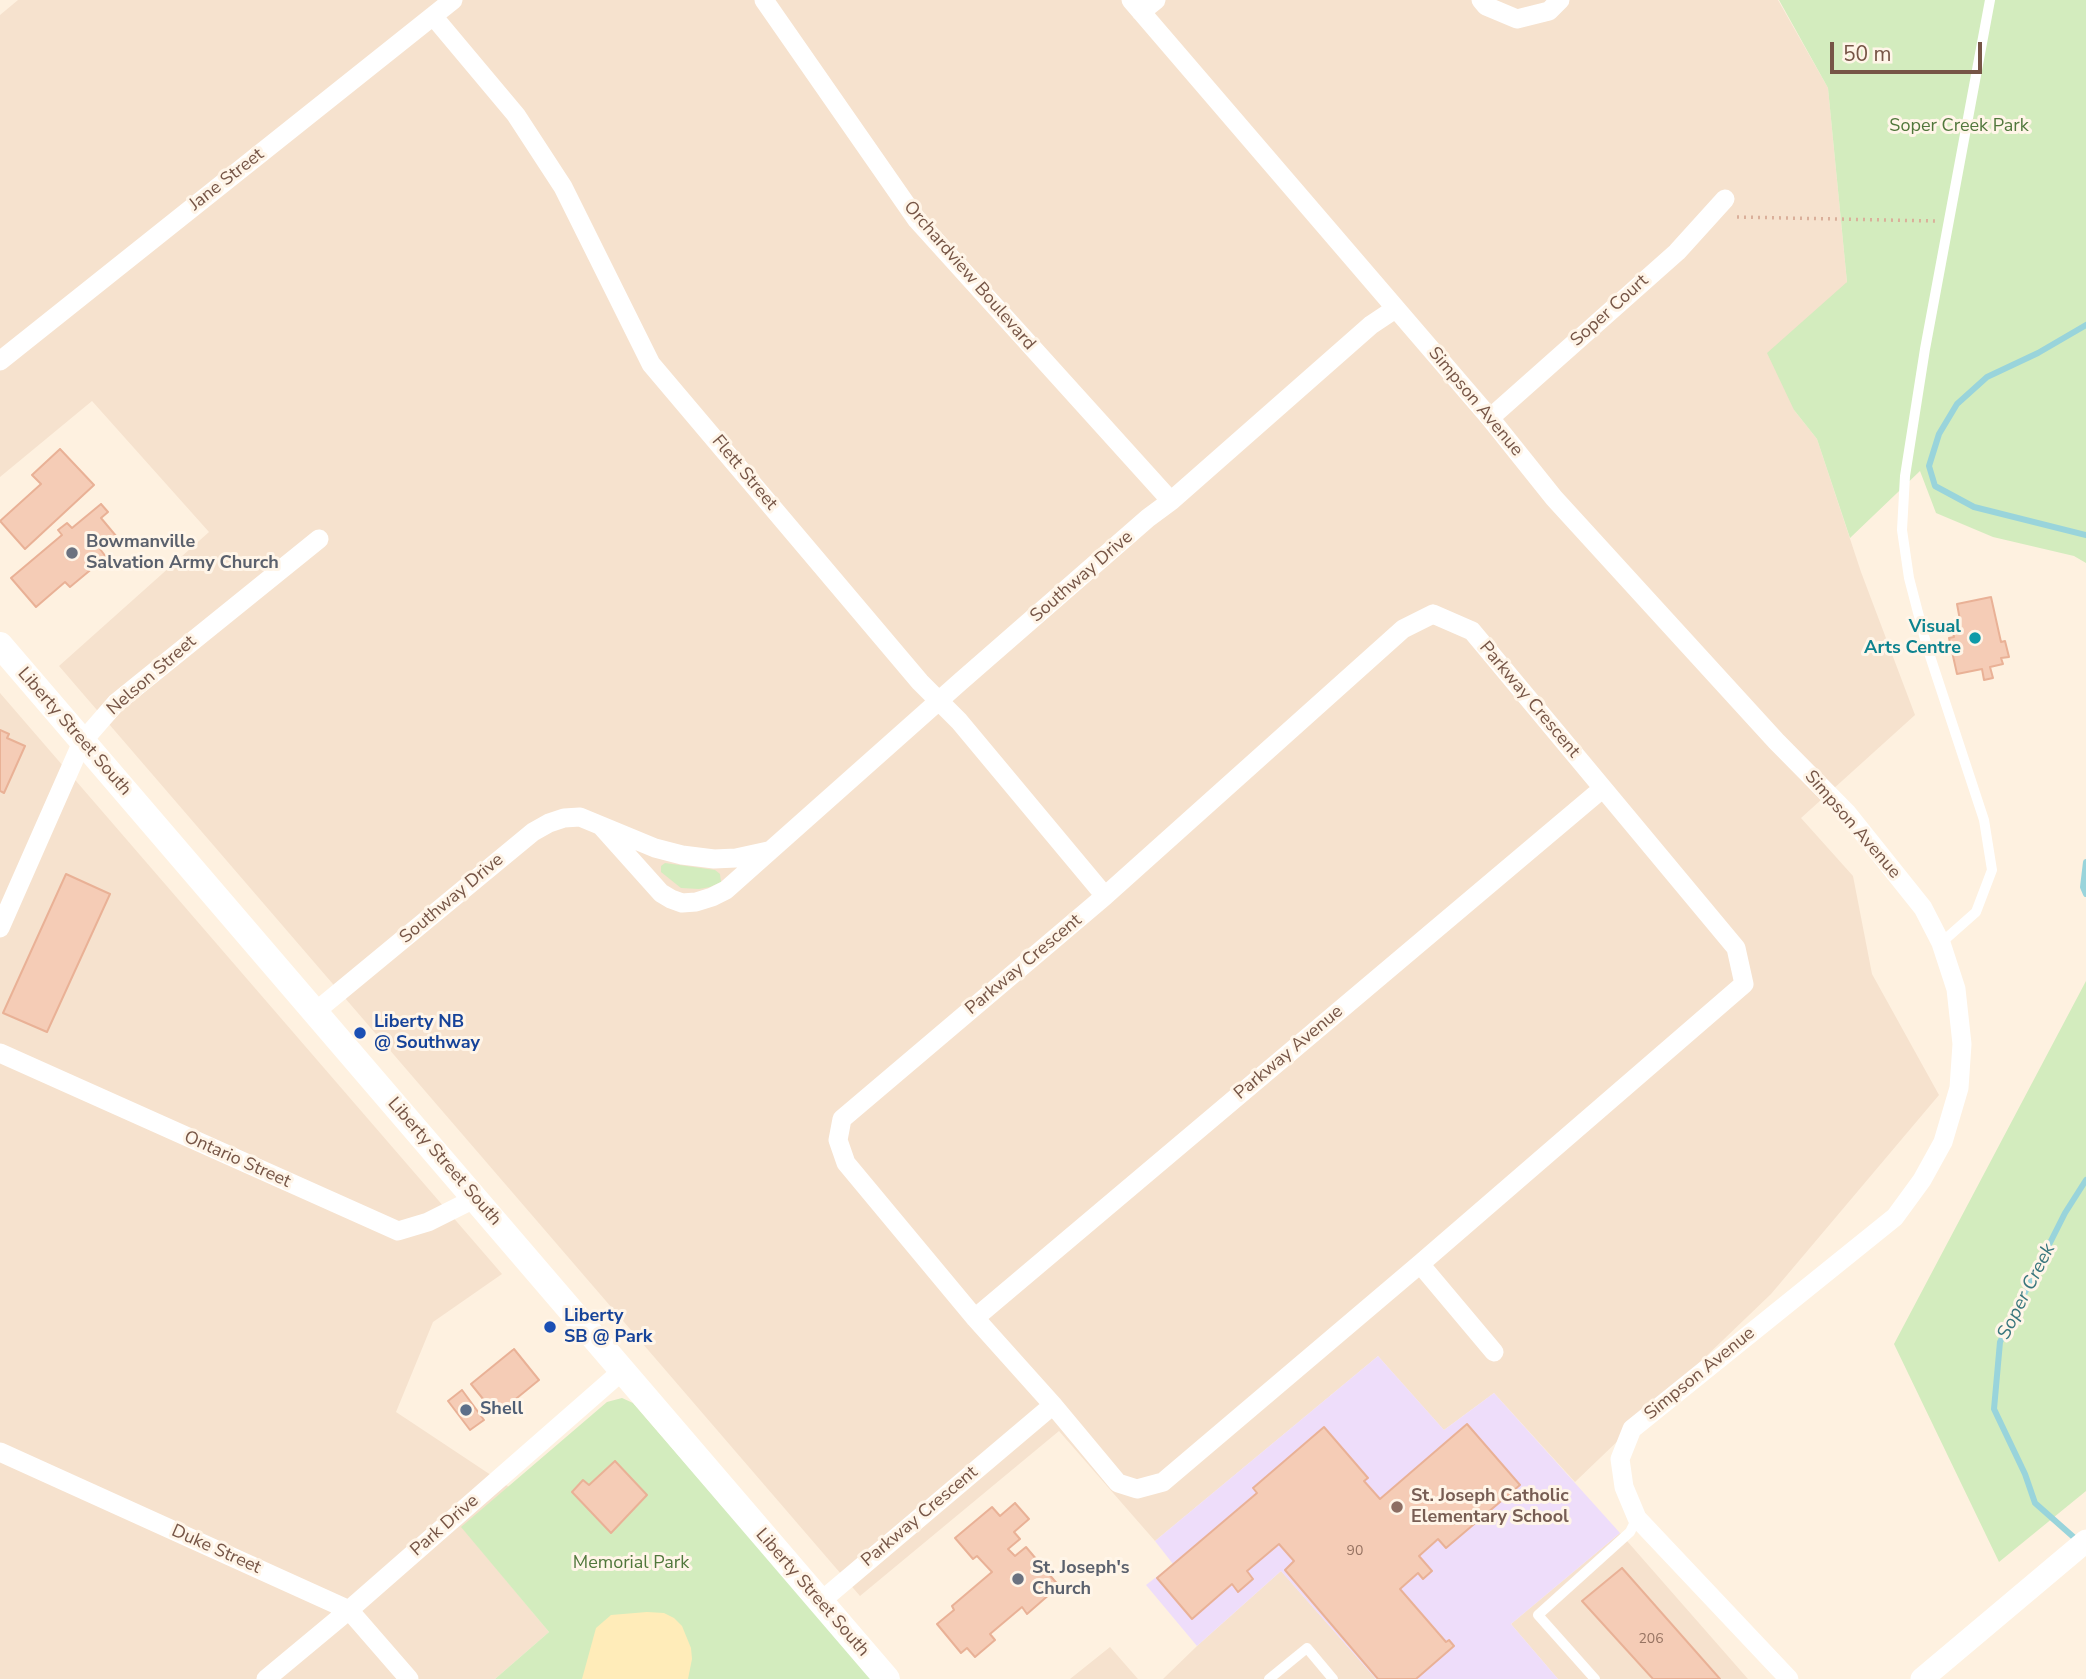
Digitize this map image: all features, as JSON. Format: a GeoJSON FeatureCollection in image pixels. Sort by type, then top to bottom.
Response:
{"type":"FeatureCollection","features":[{"type":"Feature","properties":{"kind":"main road","name":"Liberty Street South"},"geometry":{"type":"LineString","coordinates":[[0,645],[887,1679]]}},
{"type":"Feature","properties":{"kind":"street","name":"Jane Street"},"geometry":{"type":"LineString","coordinates":[[0,360],[453,0]]}},
{"type":"Feature","properties":{"kind":"street","name":"Orchardview Boulevard"},"geometry":{"type":"LineString","coordinates":[[764,0],[917,220],[1171,501]]}},
{"type":"Feature","properties":{"kind":"street"},"geometry":{"type":"LineString","coordinates":[[1481,0],[1486,6],[1517,19],[1549,11],[1560,0]]}},
{"type":"Feature","properties":{"kind":"street","name":"Simpson Avenue"},"geometry":{"type":"LineString","coordinates":[[1143,4],[1554,498],[1776,741],[1847,813],[1923,908],[1941,943],[1956,989],[1962,1044],[1959,1088],[1943,1142],[1922,1180],[1895,1217],[1632,1429],[1620,1459],[1624,1487],[1637,1518],[1789,1679]]}},
{"type":"Feature","properties":{"kind":"street","name":"Flett Street"},"geometry":{"type":"LineString","coordinates":[[433,16],[516,115],[563,187],[651,363],[1105,896]]}},
{"type":"Feature","properties":{"kind":"street","name":"Soper Court"},"geometry":{"type":"LineString","coordinates":[[1490,418],[1677,252],[1725,199]]}},
{"type":"Feature","properties":{"kind":"street","name":"Southway Drive"},"geometry":{"type":"LineString","coordinates":[[601,826],[662,893],[682,903],[696,902],[726,890],[1371,325],[1395,309]]}},
{"type":"Feature","properties":{"kind":"street","name":"Nelson Street"},"geometry":{"type":"LineString","coordinates":[[0,928],[82,742],[116,703],[319,539]]}},
{"type":"Feature","properties":{"kind":"street","name":"Parkway Crescent"},"geometry":{"type":"LineString","coordinates":[[1433,614],[1472,631],[1602,789],[1736,948],[1744,984],[1163,1482],[1137,1489],[1118,1483],[846,1163],[838,1140],[842,1119],[1105,896],[1403,629],[1433,614]]}},
{"type":"Feature","properties":{"kind":"street","name":"Parkway Avenue"},"geometry":{"type":"LineString","coordinates":[[975,1318],[1602,789]]}},
{"type":"Feature","properties":{"kind":"street","name":"Southway Drive"},"geometry":{"type":"LineString","coordinates":[[315,1012],[533,832],[549,823],[580,817],[655,848],[714,859],[754,855],[772,849]]}},
{"type":"Feature","properties":{"kind":"street","name":"Ontario Street"},"geometry":{"type":"LineString","coordinates":[[0,1053],[398,1231],[428,1222],[476,1198]]}},
{"type":"Feature","properties":{"kind":"street"},"geometry":{"type":"LineString","coordinates":[[1420,1264],[1494,1352]]}},
{"type":"Feature","properties":{"kind":"street","name":"Park Drive"},"geometry":{"type":"LineString","coordinates":[[267,1679],[349,1611],[622,1371]]}},
{"type":"Feature","properties":{"kind":"street","name":"Parkway Crescent"},"geometry":{"type":"LineString","coordinates":[[820,1602],[1052,1405]]}},
{"type":"Feature","properties":{"kind":"street","name":"Duke Street"},"geometry":{"type":"LineString","coordinates":[[0,1452],[349,1611],[409,1679]]}},
{"type":"Feature","properties":{"kind":"street"},"geometry":{"type":"LineString","coordinates":[[1922,1679],[2086,1541]]}},
{"type":"Feature","properties":{"kind":"lane"},"geometry":{"type":"LineString","coordinates":[[1941,943],[1976,912],[1992,870],[1984,820],[1924,636],[1909,578],[1902,530],[1905,476],[1925,349],[1990,0]]}},
{"type":"Feature","properties":{"kind":"lane"},"geometry":{"type":"LineString","coordinates":[[1595,1679],[1538,1615],[1630,1532],[1637,1518]]}},
{"type":"Feature","properties":{"kind":"lane"},"geometry":{"type":"LineString","coordinates":[[1269,1679],[1307,1648],[1333,1679]]}},
{"type":"Feature","properties":{"kind":"path"},"geometry":{"type":"LineString","coordinates":[[1710,216],[1949,221]]}},
{"type":"Feature","properties":{"kind":"shaded area"},"geometry":{"type":"Polygon","coordinates":[[[18,0],[1778,0],[1828,88],[1847,282],[1794,410],[1817,439],[1861,572],[1915,715],[1801,818],[1853,876],[1872,974],[1939,1095],[1771,1294],[1575,1482],[1494,1393],[1444,1430],[1378,1356],[1155,1541],[1059,1431],[860,1596],[59,666],[209,532],[92,401],[0,477],[0,15],[18,0]]]}},
{"type":"Feature","properties":{"kind":"shaded area"},"geometry":{"type":"Polygon","coordinates":[[[0,693],[502,1274],[433,1322],[396,1412],[509,1487],[462,1527],[549,1632],[495,1679],[0,1679],[0,693]]]}},
{"type":"Feature","properties":{"kind":"shaded area","name":"St. Joseph Catholic Elementary School"},"geometry":{"type":"Polygon","coordinates":[[[1378,1356],[1444,1430],[1494,1393],[1620,1533],[1511,1624],[1558,1679],[1376,1679],[1281,1571],[1197,1646],[1146,1585],[1173,1564],[1155,1541],[1378,1356]]]}},
{"type":"Feature","properties":{"kind":"shaded area"},"geometry":{"type":"Polygon","coordinates":[[[1620,1533],[1748,1679],[1558,1679],[1511,1624],[1620,1533]]]}},
{"type":"Feature","properties":{"kind":"shaded area"},"geometry":{"type":"Polygon","coordinates":[[[1281,1571],[1376,1679],[1163,1679],[1197,1646],[1281,1571]]]}},
{"type":"Feature","properties":{"kind":"shaded area"},"geometry":{"type":"Polygon","coordinates":[[[1110,1647],[1138,1679],[1070,1679],[1110,1647]]]}},
{"type":"Feature","properties":{"kind":"green space","name":"Soper Creek Park"},"geometry":{"type":"Polygon","coordinates":[[[1779,0],[2086,0],[2086,563],[2074,556],[1993,537],[1936,513],[1920,471],[1850,538],[1817,439],[1794,410],[1767,353],[1847,282],[1828,88],[1779,0]]]}},
{"type":"Feature","properties":{"kind":"green space"},"geometry":{"type":"Polygon","coordinates":[[[665,863],[715,870],[720,874],[721,882],[699,889],[681,888],[661,872],[661,866],[665,863]]]}},
{"type":"Feature","properties":{"kind":"green space"},"geometry":{"type":"Polygon","coordinates":[[[2086,981],[2086,1491],[1999,1562],[1894,1344],[2086,981]]]}},
{"type":"Feature","properties":{"kind":"green space","name":"Memorial Park"},"geometry":{"type":"Polygon","coordinates":[[[622,1398],[633,1403],[872,1679],[495,1679],[549,1632],[461,1527],[607,1402],[622,1398]]]}},
{"type":"Feature","properties":{"kind":"sand"},"geometry":{"type":"Polygon","coordinates":[[[664,1613],[682,1626],[691,1648],[688,1679],[582,1679],[596,1628],[611,1615],[664,1613]]]}},
{"type":"Feature","properties":{"kind":"building"},"geometry":{"type":"Polygon","coordinates":[[[60,449],[94,485],[25,549],[0,521],[41,484],[32,475],[60,449]]]}},
{"type":"Feature","properties":{"kind":"building","name":"Bowmanville Salvation Army Church"},"geometry":{"type":"Polygon","coordinates":[[[101,504],[108,512],[101,518],[116,536],[100,549],[106,557],[70,587],[65,582],[36,607],[11,578],[62,535],[58,530],[67,523],[72,528],[101,504]]]}},
{"type":"Feature","properties":{"kind":"building","name":"Visual Arts Centre"},"geometry":{"type":"Polygon","coordinates":[[[1991,597],[2001,642],[2005,641],[2009,657],[2001,658],[2003,664],[1990,667],[1993,678],[1984,680],[1982,669],[1957,674],[1949,638],[1954,637],[1951,622],[1960,620],[1957,604],[1991,597]]]}},
{"type":"Feature","properties":{"kind":"building"},"geometry":{"type":"Polygon","coordinates":[[[0,730],[9,734],[7,738],[25,746],[4,793],[0,791],[0,730]]]}},
{"type":"Feature","properties":{"kind":"building"},"geometry":{"type":"Polygon","coordinates":[[[66,874],[110,894],[47,1032],[3,1013],[66,874]]]}},
{"type":"Feature","properties":{"kind":"building"},"geometry":{"type":"Polygon","coordinates":[[[514,1349],[539,1380],[496,1415],[471,1384],[514,1349]]]}},
{"type":"Feature","properties":{"kind":"building","name":"Shell"},"geometry":{"type":"Polygon","coordinates":[[[462,1390],[484,1420],[470,1430],[448,1401],[462,1390]]]}},
{"type":"Feature","properties":{"kind":"building"},"geometry":{"type":"Polygon","coordinates":[[[1467,1424],[1520,1485],[1446,1548],[1438,1539],[1419,1556],[1432,1571],[1423,1579],[1418,1573],[1400,1589],[1446,1642],[1449,1640],[1454,1646],[1416,1679],[1378,1679],[1285,1570],[1294,1561],[1279,1544],[1247,1571],[1253,1579],[1238,1592],[1232,1584],[1192,1619],[1157,1578],[1257,1493],[1253,1488],[1324,1427],[1368,1478],[1364,1481],[1380,1499],[1467,1424]]]}},
{"type":"Feature","properties":{"kind":"building"},"geometry":{"type":"Polygon","coordinates":[[[615,1461],[647,1495],[611,1533],[572,1492],[583,1480],[589,1485],[615,1461]]]}},
{"type":"Feature","properties":{"kind":"building","name":"St. Joseph's Church"},"geometry":{"type":"Polygon","coordinates":[[[1015,1503],[1029,1519],[1014,1532],[1020,1539],[1008,1549],[1015,1556],[1026,1547],[1059,1586],[1027,1614],[1022,1607],[990,1634],[995,1640],[975,1657],[967,1648],[961,1653],[937,1624],[954,1610],[952,1606],[992,1572],[977,1556],[973,1559],[955,1538],[992,1507],[1000,1516],[1015,1503]]]}},
{"type":"Feature","properties":{"kind":"building"},"geometry":{"type":"Polygon","coordinates":[[[1622,1568],[1720,1679],[1653,1679],[1582,1601],[1622,1568]]]}},
{"type":"Feature","properties":{"kind":"waterway","name":"Soper Creek"},"geometry":{"type":"LineString","coordinates":[[2086,325],[2038,353],[1987,377],[1957,404],[1939,434],[1929,466],[1935,486],[1974,507],[2086,535]]}},
{"type":"Feature","properties":{"kind":"waterway","name":"Soper Creek"},"geometry":{"type":"LineString","coordinates":[[2086,862],[2083,887],[2086,894]]}},
{"type":"Feature","properties":{"kind":"waterway","name":"Soper Creek"},"geometry":{"type":"LineString","coordinates":[[2078,1541],[2035,1503],[2025,1474],[1994,1409],[2000,1342],[2065,1213],[2086,1180]]}},
{"type":"Feature","properties":{"kind":"place","name":"Bowmanville Salvation Army Church"},"geometry":{"type":"Point","coordinates":[72,553]}},
{"type":"Feature","properties":{"kind":"place","name":"Visual Arts Centre"},"geometry":{"type":"Point","coordinates":[1975,638]}},
{"type":"Feature","properties":{"kind":"place","name":"Liberty NB @ Southway"},"geometry":{"type":"Point","coordinates":[360,1033]}},
{"type":"Feature","properties":{"kind":"place","name":"Liberty SB @ Park"},"geometry":{"type":"Point","coordinates":[550,1327]}},
{"type":"Feature","properties":{"kind":"place","name":"Shell"},"geometry":{"type":"Point","coordinates":[466,1410]}},
{"type":"Feature","properties":{"kind":"place","name":"St. Joseph Catholic Elementary School"},"geometry":{"type":"Point","coordinates":[1397,1507]}},
{"type":"Feature","properties":{"kind":"place","name":"St. Joseph's Church"},"geometry":{"type":"Point","coordinates":[1018,1579]}}]}
